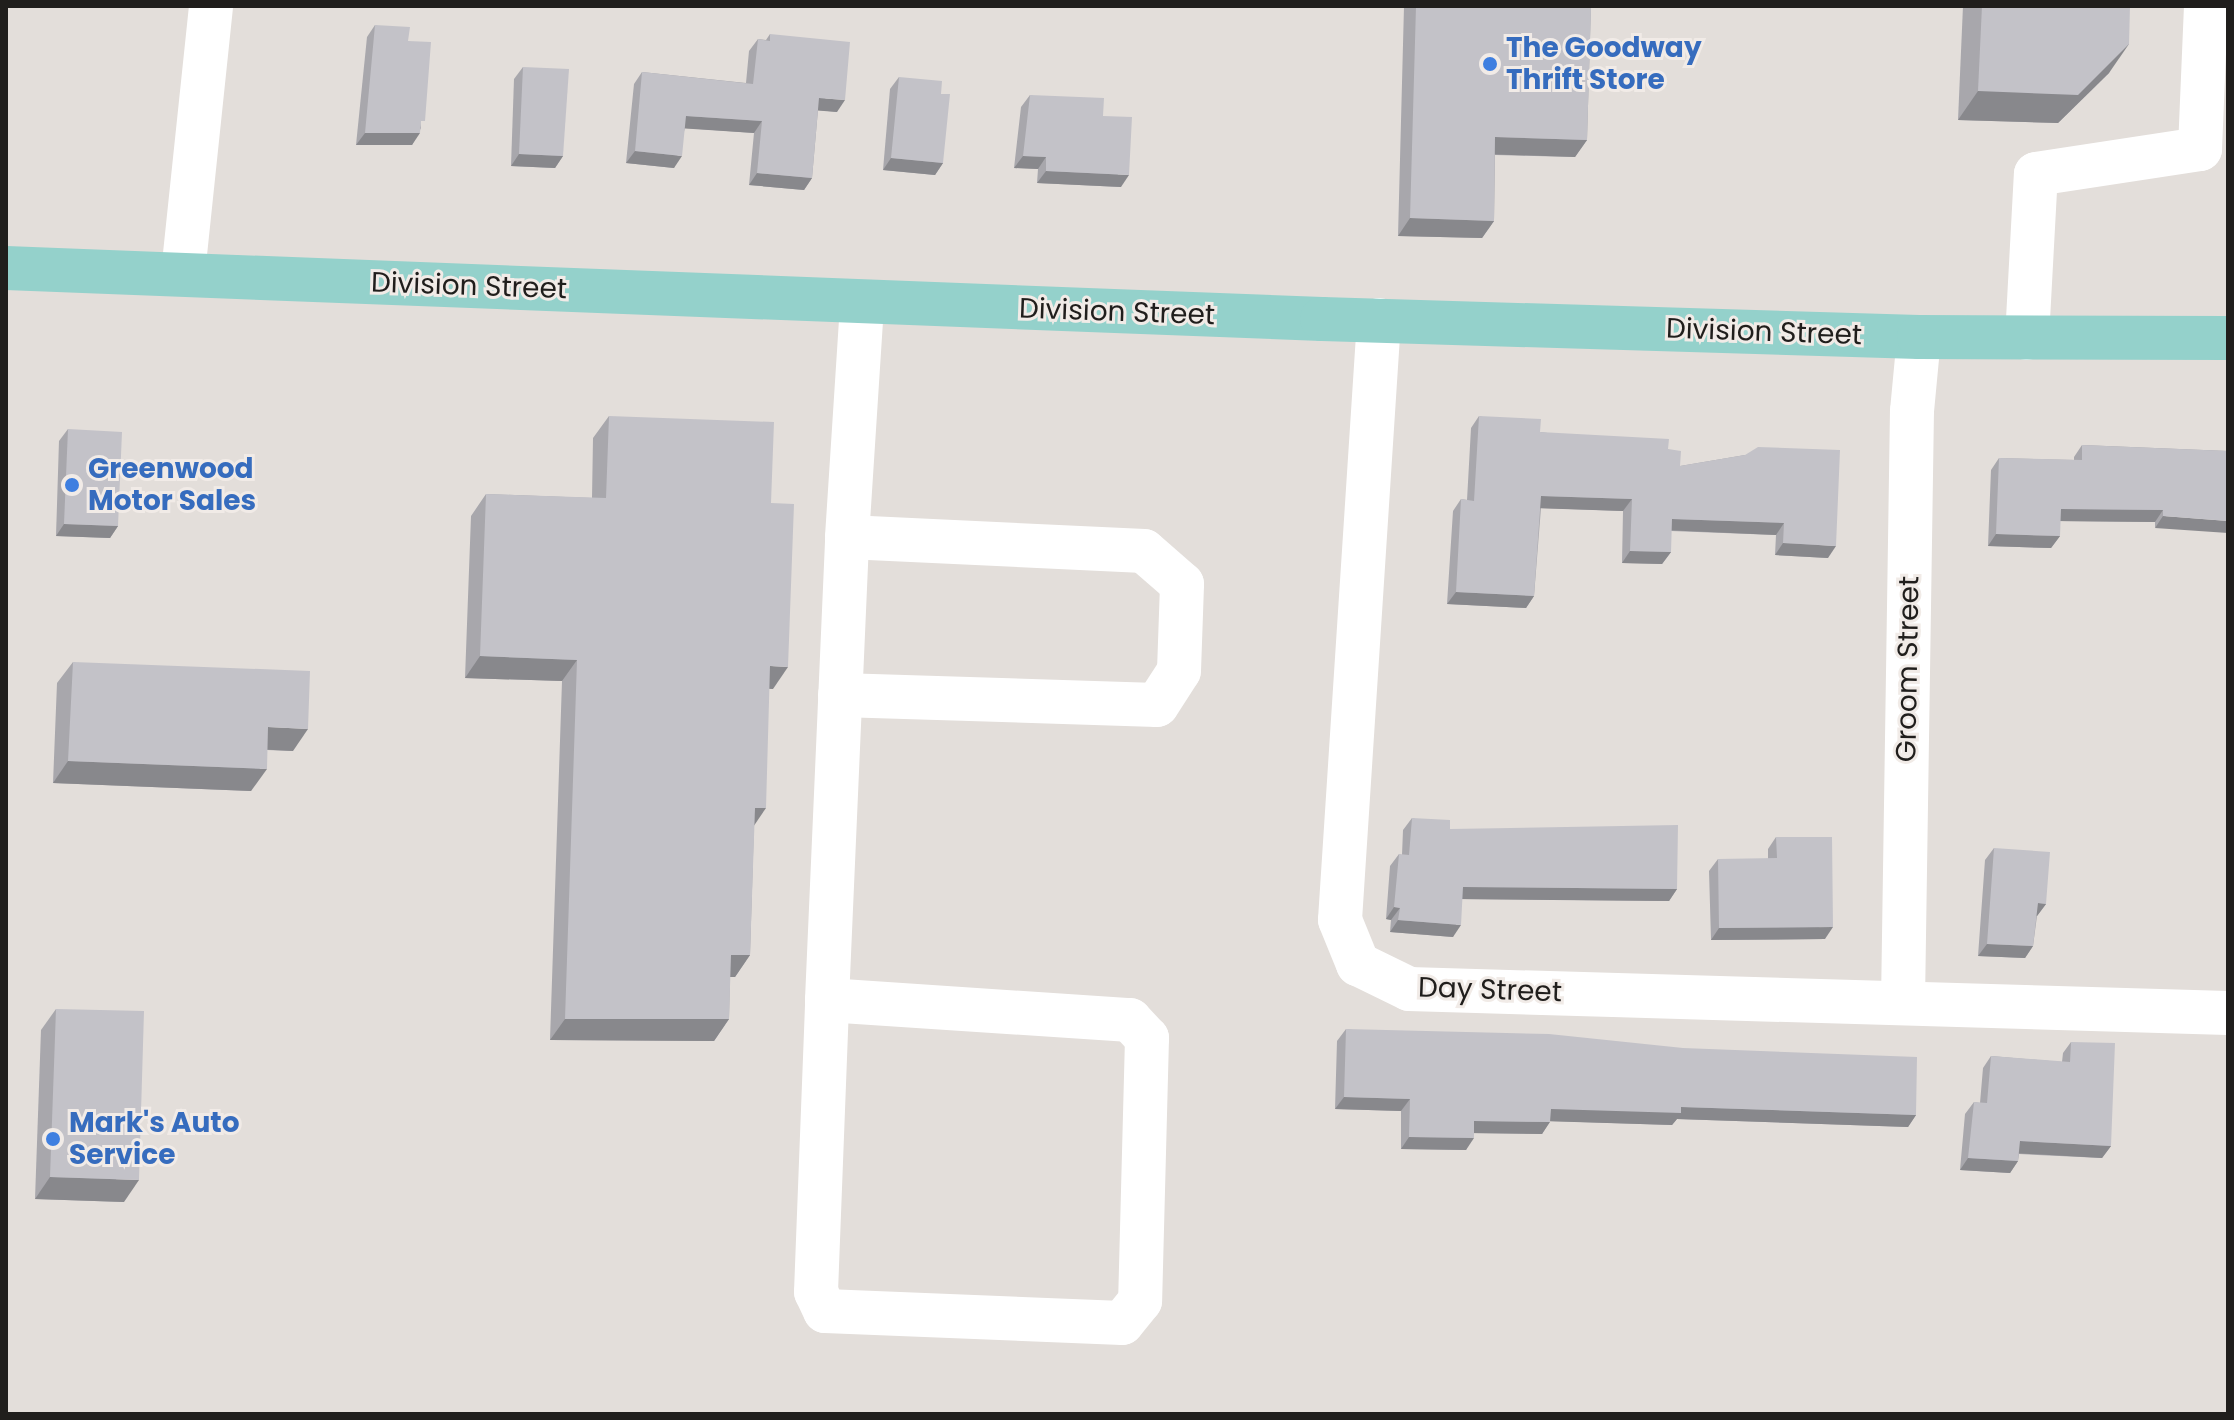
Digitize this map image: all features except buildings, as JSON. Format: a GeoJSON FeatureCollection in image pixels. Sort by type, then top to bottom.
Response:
{"type":"FeatureCollection","features":[{"type":"Feature","properties":{"kind":"main road","name":"Division Street"},"geometry":{"type":"LineString","coordinates":[[6,268],[862,303],[1379,320],[1919,337],[2228,338]]}},
{"type":"Feature","properties":{"kind":"street"},"geometry":{"type":"LineString","coordinates":[[183,273],[211,6]]}},
{"type":"Feature","properties":{"kind":"street"},"geometry":{"type":"LineString","coordinates":[[2027,338],[2036,174],[2200,149],[2206,6]]}},
{"type":"Feature","properties":{"kind":"street"},"geometry":{"type":"LineString","coordinates":[[827,1000],[1130,1020],[1147,1038],[1140,1301],[1122,1323],[825,1311],[816,1292],[827,1000],[847,537],[862,303]]}},
{"type":"Feature","properties":{"kind":"street","name":"Day Street"},"geometry":{"type":"LineString","coordinates":[[1379,320],[1340,920],[1358,964],[1409,989],[2228,1013]]}},
{"type":"Feature","properties":{"kind":"street","name":"Groom Street"},"geometry":{"type":"LineString","coordinates":[[1903,1002],[1912,411],[1919,337]]}},
{"type":"Feature","properties":{"kind":"street"},"geometry":{"type":"LineString","coordinates":[[840,695],[1157,705],[1179,671],[1182,584],[1144,551],[847,537]]}},
{"type":"Feature","properties":{"kind":"place","name":"The Goodway Thrift Store"},"geometry":{"type":"Point","coordinates":[1490,64]}},
{"type":"Feature","properties":{"kind":"place","name":"Greenwood Motor Sales"},"geometry":{"type":"Point","coordinates":[72,485]}},
{"type":"Feature","properties":{"kind":"place","name":"Mark's Auto Service"},"geometry":{"type":"Point","coordinates":[53,1139]}}]}
